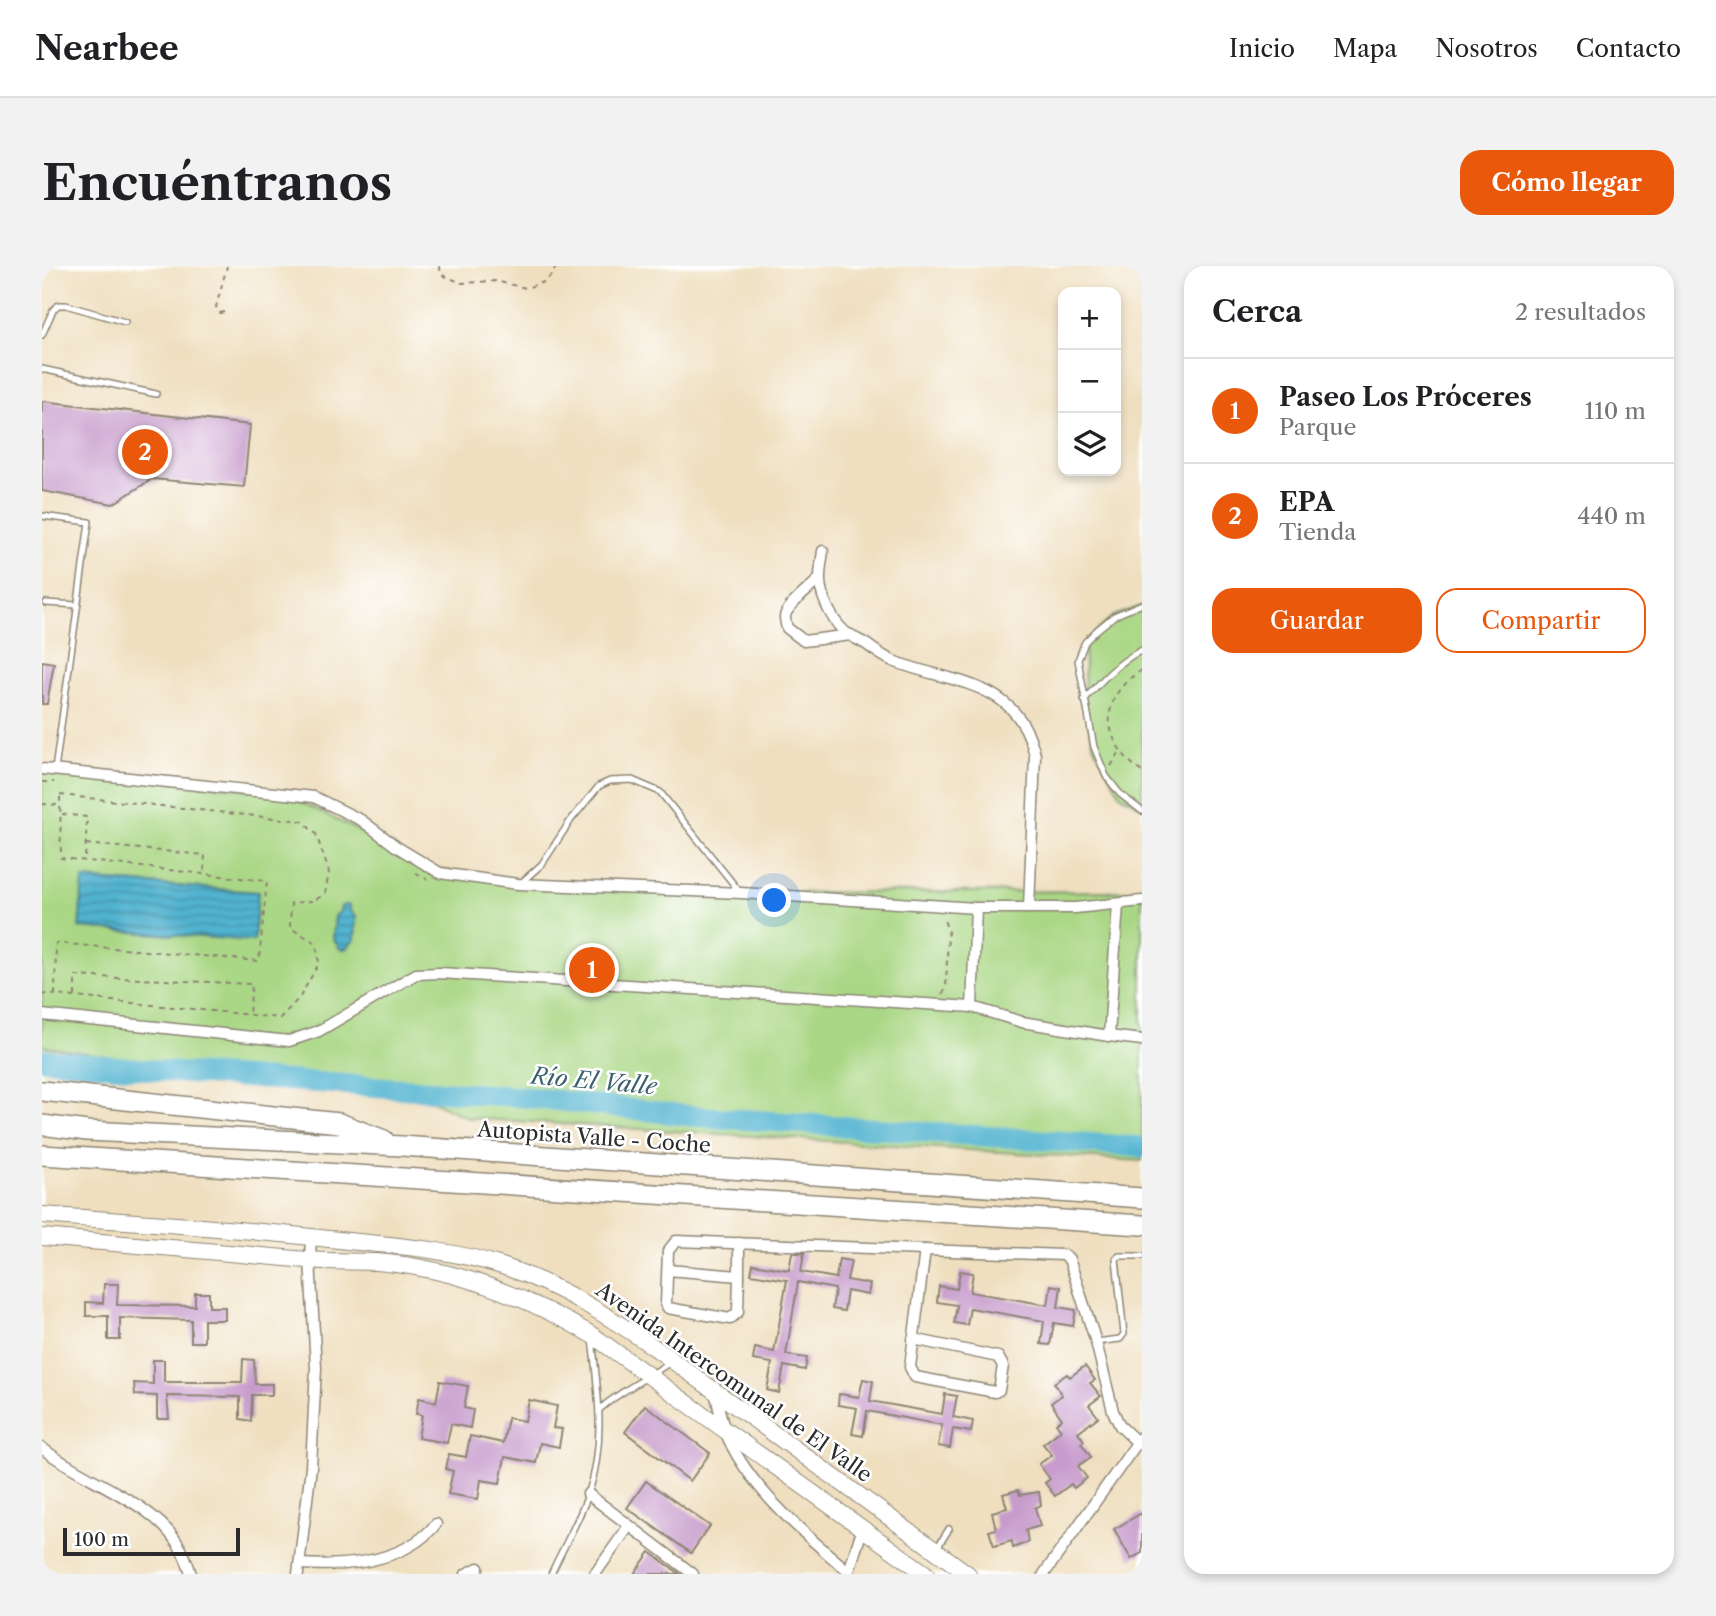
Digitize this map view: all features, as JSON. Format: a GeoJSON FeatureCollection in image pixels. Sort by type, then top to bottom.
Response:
{"type":"FeatureCollection","features":[{"type":"Feature","properties":{"kind":"highway"},"geometry":{"type":"LineString","coordinates":[[42,1091],[339,1123],[402,1146]]}},
{"type":"Feature","properties":{"kind":"highway","name":"Autopista Valle - Coche"},"geometry":{"type":"LineString","coordinates":[[42,1125],[87,1131],[402,1146],[1142,1198]]}},
{"type":"Feature","properties":{"kind":"highway"},"geometry":{"type":"LineString","coordinates":[[42,1155],[1142,1224]]}},
{"type":"Feature","properties":{"kind":"main road","name":"Avenida Intercomunal de El Valle"},"geometry":{"type":"LineString","coordinates":[[42,1215],[400,1245],[505,1267],[545,1282],[617,1322],[673,1360],[968,1574]]}},
{"type":"Feature","properties":{"kind":"main road","name":"Avenida Intercomunal de El Valle"},"geometry":{"type":"LineString","coordinates":[[42,1237],[310,1260],[379,1262],[452,1276],[519,1298],[592,1335],[926,1574]]}},
{"type":"Feature","properties":{"kind":"street"},"geometry":{"type":"LineString","coordinates":[[824,551],[819,579],[806,594],[787,608],[787,628],[804,641],[851,635]]}},
{"type":"Feature","properties":{"kind":"street"},"geometry":{"type":"LineString","coordinates":[[819,579],[832,613],[843,630],[892,660],[951,677],[996,697],[1016,713],[1030,734],[1035,755],[1029,908]]}},
{"type":"Feature","properties":{"kind":"street"},"geometry":{"type":"LineString","coordinates":[[42,769],[314,797],[361,820],[397,847],[440,873],[520,884],[741,893],[976,908],[1074,908],[1142,901]]}},
{"type":"Feature","properties":{"kind":"street"},"geometry":{"type":"LineString","coordinates":[[1109,1037],[1118,904]]}},
{"type":"Feature","properties":{"kind":"street"},"geometry":{"type":"LineString","coordinates":[[972,1007],[976,908]]}},
{"type":"Feature","properties":{"kind":"street"},"geometry":{"type":"LineString","coordinates":[[42,1015],[289,1041],[319,1031],[416,974],[440,973],[972,1007],[1022,1022],[1142,1040]]}},
{"type":"Feature","properties":{"kind":"street"},"geometry":{"type":"LineString","coordinates":[[311,1237],[316,1368],[311,1467],[299,1569],[374,1559],[410,1547],[427,1535],[436,1524]]}},
{"type":"Feature","properties":{"kind":"street"},"geometry":{"type":"LineString","coordinates":[[739,1243],[738,1312],[730,1319],[668,1308],[668,1251],[676,1241],[739,1243],[1063,1255],[1069,1259],[1096,1342],[1113,1411],[1120,1426],[1140,1439],[1044,1574]]}},
{"type":"Feature","properties":{"kind":"street"},"geometry":{"type":"LineString","coordinates":[[913,1339],[998,1357],[1003,1366],[999,1390],[995,1392],[915,1377],[910,1367],[913,1339],[925,1250]]}},
{"type":"Feature","properties":{"kind":"street"},"geometry":{"type":"LineString","coordinates":[[668,1270],[739,1276]]}},
{"type":"Feature","properties":{"kind":"street"},"geometry":{"type":"LineString","coordinates":[[715,1391],[724,1428],[742,1464],[795,1526],[848,1573],[862,1530]]}},
{"type":"Feature","properties":{"kind":"street"},"geometry":{"type":"LineString","coordinates":[[42,1448],[61,1463],[155,1518],[178,1544],[191,1574]]}},
{"type":"Feature","properties":{"kind":"street"},"geometry":{"type":"LineString","coordinates":[[588,1494],[693,1574]]}},
{"type":"Feature","properties":{"kind":"street"},"geometry":{"type":"LineString","coordinates":[[597,1574],[629,1525]]}},
{"type":"Feature","properties":{"kind":"street"},"geometry":{"type":"LineString","coordinates":[[466,1574],[478,1568]]}},
{"type":"Feature","properties":{"kind":"lane"},"geometry":{"type":"LineString","coordinates":[[42,335],[58,305],[125,322]]}},
{"type":"Feature","properties":{"kind":"lane"},"geometry":{"type":"LineString","coordinates":[[42,369],[156,394]]}},
{"type":"Feature","properties":{"kind":"lane"},"geometry":{"type":"LineString","coordinates":[[42,516],[89,522],[55,769]]}},
{"type":"Feature","properties":{"kind":"lane"},"geometry":{"type":"LineString","coordinates":[[46,603],[77,605]]}},
{"type":"Feature","properties":{"kind":"lane"},"geometry":{"type":"LineString","coordinates":[[1142,604],[1114,616],[1085,642],[1078,660],[1094,747],[1106,776],[1120,794],[1142,811]]}},
{"type":"Feature","properties":{"kind":"lane"},"geometry":{"type":"LineString","coordinates":[[1084,701],[1128,657],[1142,650]]}},
{"type":"Feature","properties":{"kind":"lane"},"geometry":{"type":"LineString","coordinates":[[520,884],[542,864],[571,820],[599,786],[610,781],[632,780],[660,792],[741,893]]}},
{"type":"Feature","properties":{"kind":"lane"},"geometry":{"type":"LineString","coordinates":[[1096,1342],[1120,1339],[1124,1334],[1116,1259],[1119,1256],[1142,1256]]}},
{"type":"Feature","properties":{"kind":"lane"},"geometry":{"type":"LineString","coordinates":[[551,1574],[588,1494],[595,1467],[600,1409],[592,1335]]}},
{"type":"Feature","properties":{"kind":"lane"},"geometry":{"type":"LineString","coordinates":[[600,1409],[616,1395],[651,1376],[673,1360]]}},
{"type":"Feature","properties":{"kind":"lane"},"geometry":{"type":"LineString","coordinates":[[935,1550],[949,1530]]}},
{"type":"Feature","properties":{"kind":"path"},"geometry":{"type":"LineString","coordinates":[[224,312],[220,313],[216,307],[227,266]]}},
{"type":"Feature","properties":{"kind":"path"},"geometry":{"type":"LineString","coordinates":[[439,266],[442,275],[462,284],[495,281],[526,288],[547,281],[557,266]]}},
{"type":"Feature","properties":{"kind":"path"},"geometry":{"type":"LineString","coordinates":[[1142,670],[1127,679],[1115,693],[1110,709],[1112,731],[1120,752],[1142,772]]}},
{"type":"Feature","properties":{"kind":"path"},"geometry":{"type":"LineString","coordinates":[[1106,776],[1120,752]]}},
{"type":"Feature","properties":{"kind":"path"},"geometry":{"type":"LineString","coordinates":[[42,782],[56,782]]}},
{"type":"Feature","properties":{"kind":"path"},"geometry":{"type":"LineString","coordinates":[[42,994],[280,1018],[300,997],[319,963],[316,943],[290,928],[291,903],[313,901],[325,894],[329,872],[316,834],[302,821],[60,795],[61,858],[267,881],[259,961],[57,943],[55,995]]}},
{"type":"Feature","properties":{"kind":"path"},"geometry":{"type":"LineString","coordinates":[[42,804],[60,806]]}},
{"type":"Feature","properties":{"kind":"path"},"geometry":{"type":"LineString","coordinates":[[61,814],[87,817],[85,861]]}},
{"type":"Feature","properties":{"kind":"path"},"geometry":{"type":"LineString","coordinates":[[86,844],[205,855],[204,874]]}},
{"type":"Feature","properties":{"kind":"path"},"geometry":{"type":"LineString","coordinates":[[411,870],[431,881]]}},
{"type":"Feature","properties":{"kind":"path"},"geometry":{"type":"LineString","coordinates":[[935,997],[942,996],[946,989],[947,930],[942,916]]}},
{"type":"Feature","properties":{"kind":"path"},"geometry":{"type":"LineString","coordinates":[[75,997],[75,976],[253,984],[249,1014]]}},
{"type":"Feature","properties":{"kind":"green space"},"geometry":{"type":"Polygon","coordinates":[[[1142,606],[1142,807],[1120,794],[1094,747],[1084,701],[1085,642],[1114,616],[1142,606]]]}},
{"type":"Feature","properties":{"kind":"green space"},"geometry":{"type":"Polygon","coordinates":[[[42,767],[286,794],[431,868],[520,884],[741,893],[1142,891],[1142,1161],[468,1118],[388,1080],[124,1059],[42,1046],[42,767]]]}},
{"type":"Feature","properties":{"kind":"water"},"geometry":{"type":"Polygon","coordinates":[[[83,879],[258,892],[254,941],[79,928],[83,879]]]}},
{"type":"Feature","properties":{"kind":"water"},"geometry":{"type":"Polygon","coordinates":[[[349,905],[356,916],[355,939],[346,949],[340,949],[333,938],[335,915],[340,912],[341,906],[349,905]]]}},
{"type":"Feature","properties":{"kind":"building"},"geometry":{"type":"Polygon","coordinates":[[[42,401],[250,425],[244,487],[152,479],[113,504],[42,491],[42,401]]]}},
{"type":"Feature","properties":{"kind":"building"},"geometry":{"type":"Polygon","coordinates":[[[42,661],[54,663],[47,704],[42,704],[42,661]]]}},
{"type":"Feature","properties":{"kind":"building"},"geometry":{"type":"Polygon","coordinates":[[[792,1253],[804,1253],[801,1272],[836,1278],[839,1259],[851,1261],[847,1280],[870,1284],[868,1295],[847,1291],[844,1311],[832,1309],[835,1289],[798,1282],[786,1355],[807,1358],[805,1370],[784,1366],[779,1393],[767,1390],[772,1363],[753,1360],[755,1348],[774,1352],[787,1280],[751,1274],[753,1264],[789,1270],[792,1253]]]}},
{"type":"Feature","properties":{"kind":"building"},"geometry":{"type":"Polygon","coordinates":[[[960,1271],[973,1273],[970,1292],[1048,1305],[1051,1285],[1061,1287],[1058,1307],[1076,1310],[1073,1326],[1054,1323],[1050,1345],[1041,1344],[1044,1321],[970,1308],[967,1325],[954,1323],[957,1305],[937,1302],[939,1286],[957,1289],[960,1271]]]}},
{"type":"Feature","properties":{"kind":"building"},"geometry":{"type":"Polygon","coordinates":[[[104,1284],[118,1284],[117,1305],[195,1306],[195,1293],[209,1293],[209,1307],[225,1307],[225,1320],[204,1320],[204,1342],[191,1342],[191,1320],[120,1318],[120,1340],[108,1340],[108,1316],[86,1316],[86,1302],[103,1303],[104,1284]]]}},
{"type":"Feature","properties":{"kind":"building"},"geometry":{"type":"Polygon","coordinates":[[[243,1359],[254,1360],[255,1384],[272,1384],[272,1395],[252,1395],[251,1421],[240,1419],[240,1397],[167,1396],[169,1419],[157,1419],[157,1396],[135,1395],[134,1383],[153,1384],[153,1360],[164,1360],[164,1382],[242,1382],[243,1359]]]}},
{"type":"Feature","properties":{"kind":"building"},"geometry":{"type":"Polygon","coordinates":[[[1085,1366],[1095,1380],[1090,1383],[1101,1396],[1089,1405],[1098,1417],[1078,1432],[1084,1441],[1081,1443],[1091,1457],[1078,1466],[1087,1478],[1074,1488],[1071,1484],[1055,1496],[1045,1483],[1050,1479],[1039,1464],[1052,1455],[1043,1444],[1061,1430],[1056,1423],[1062,1419],[1051,1403],[1062,1395],[1054,1383],[1067,1374],[1070,1377],[1085,1366]]]}},
{"type":"Feature","properties":{"kind":"building"},"geometry":{"type":"Polygon","coordinates":[[[863,1379],[873,1381],[870,1401],[942,1414],[945,1394],[957,1396],[953,1417],[973,1421],[971,1432],[953,1429],[950,1448],[938,1446],[942,1425],[867,1411],[863,1436],[852,1434],[857,1408],[838,1405],[839,1394],[859,1397],[863,1379]]]}},
{"type":"Feature","properties":{"kind":"building"},"geometry":{"type":"Polygon","coordinates":[[[440,1381],[468,1386],[464,1408],[473,1410],[470,1428],[451,1424],[447,1443],[418,1438],[422,1415],[416,1414],[419,1398],[436,1402],[440,1381]]]}},
{"type":"Feature","properties":{"kind":"building"},"geometry":{"type":"Polygon","coordinates":[[[529,1400],[557,1406],[553,1428],[562,1429],[559,1447],[540,1443],[536,1463],[505,1457],[500,1483],[481,1480],[478,1499],[448,1494],[453,1471],[446,1469],[449,1454],[466,1457],[470,1436],[503,1443],[508,1418],[525,1421],[529,1400]]]}},
{"type":"Feature","properties":{"kind":"building"},"geometry":{"type":"Polygon","coordinates":[[[645,1405],[710,1453],[690,1481],[625,1432],[645,1405]]]}},
{"type":"Feature","properties":{"kind":"building"},"geometry":{"type":"Polygon","coordinates":[[[646,1481],[710,1526],[691,1553],[627,1508],[646,1481]]]}},
{"type":"Feature","properties":{"kind":"building"},"geometry":{"type":"Polygon","coordinates":[[[1018,1490],[1020,1495],[1039,1492],[1041,1505],[1035,1508],[1040,1526],[1026,1530],[1028,1542],[1013,1548],[1012,1541],[994,1546],[989,1531],[996,1529],[992,1512],[1007,1508],[1003,1494],[1018,1490]]]}},
{"type":"Feature","properties":{"kind":"building"},"geometry":{"type":"Polygon","coordinates":[[[1142,1513],[1142,1553],[1131,1559],[1114,1529],[1142,1513]]]}},
{"type":"Feature","properties":{"kind":"building"},"geometry":{"type":"Polygon","coordinates":[[[650,1552],[680,1574],[634,1574],[650,1552]]]}},
{"type":"Feature","properties":{"kind":"waterway","name":"Río El Valle"},"geometry":{"type":"LineString","coordinates":[[42,1059],[182,1073],[535,1098],[691,1116],[1142,1147]]}},
{"type":"Feature","properties":{"kind":"place","name":"EPA"},"geometry":{"type":"Point","coordinates":[145,452]}},
{"type":"Feature","properties":{"kind":"place","name":"Paseo Los Próceres"},"geometry":{"type":"Point","coordinates":[592,970]}}]}
